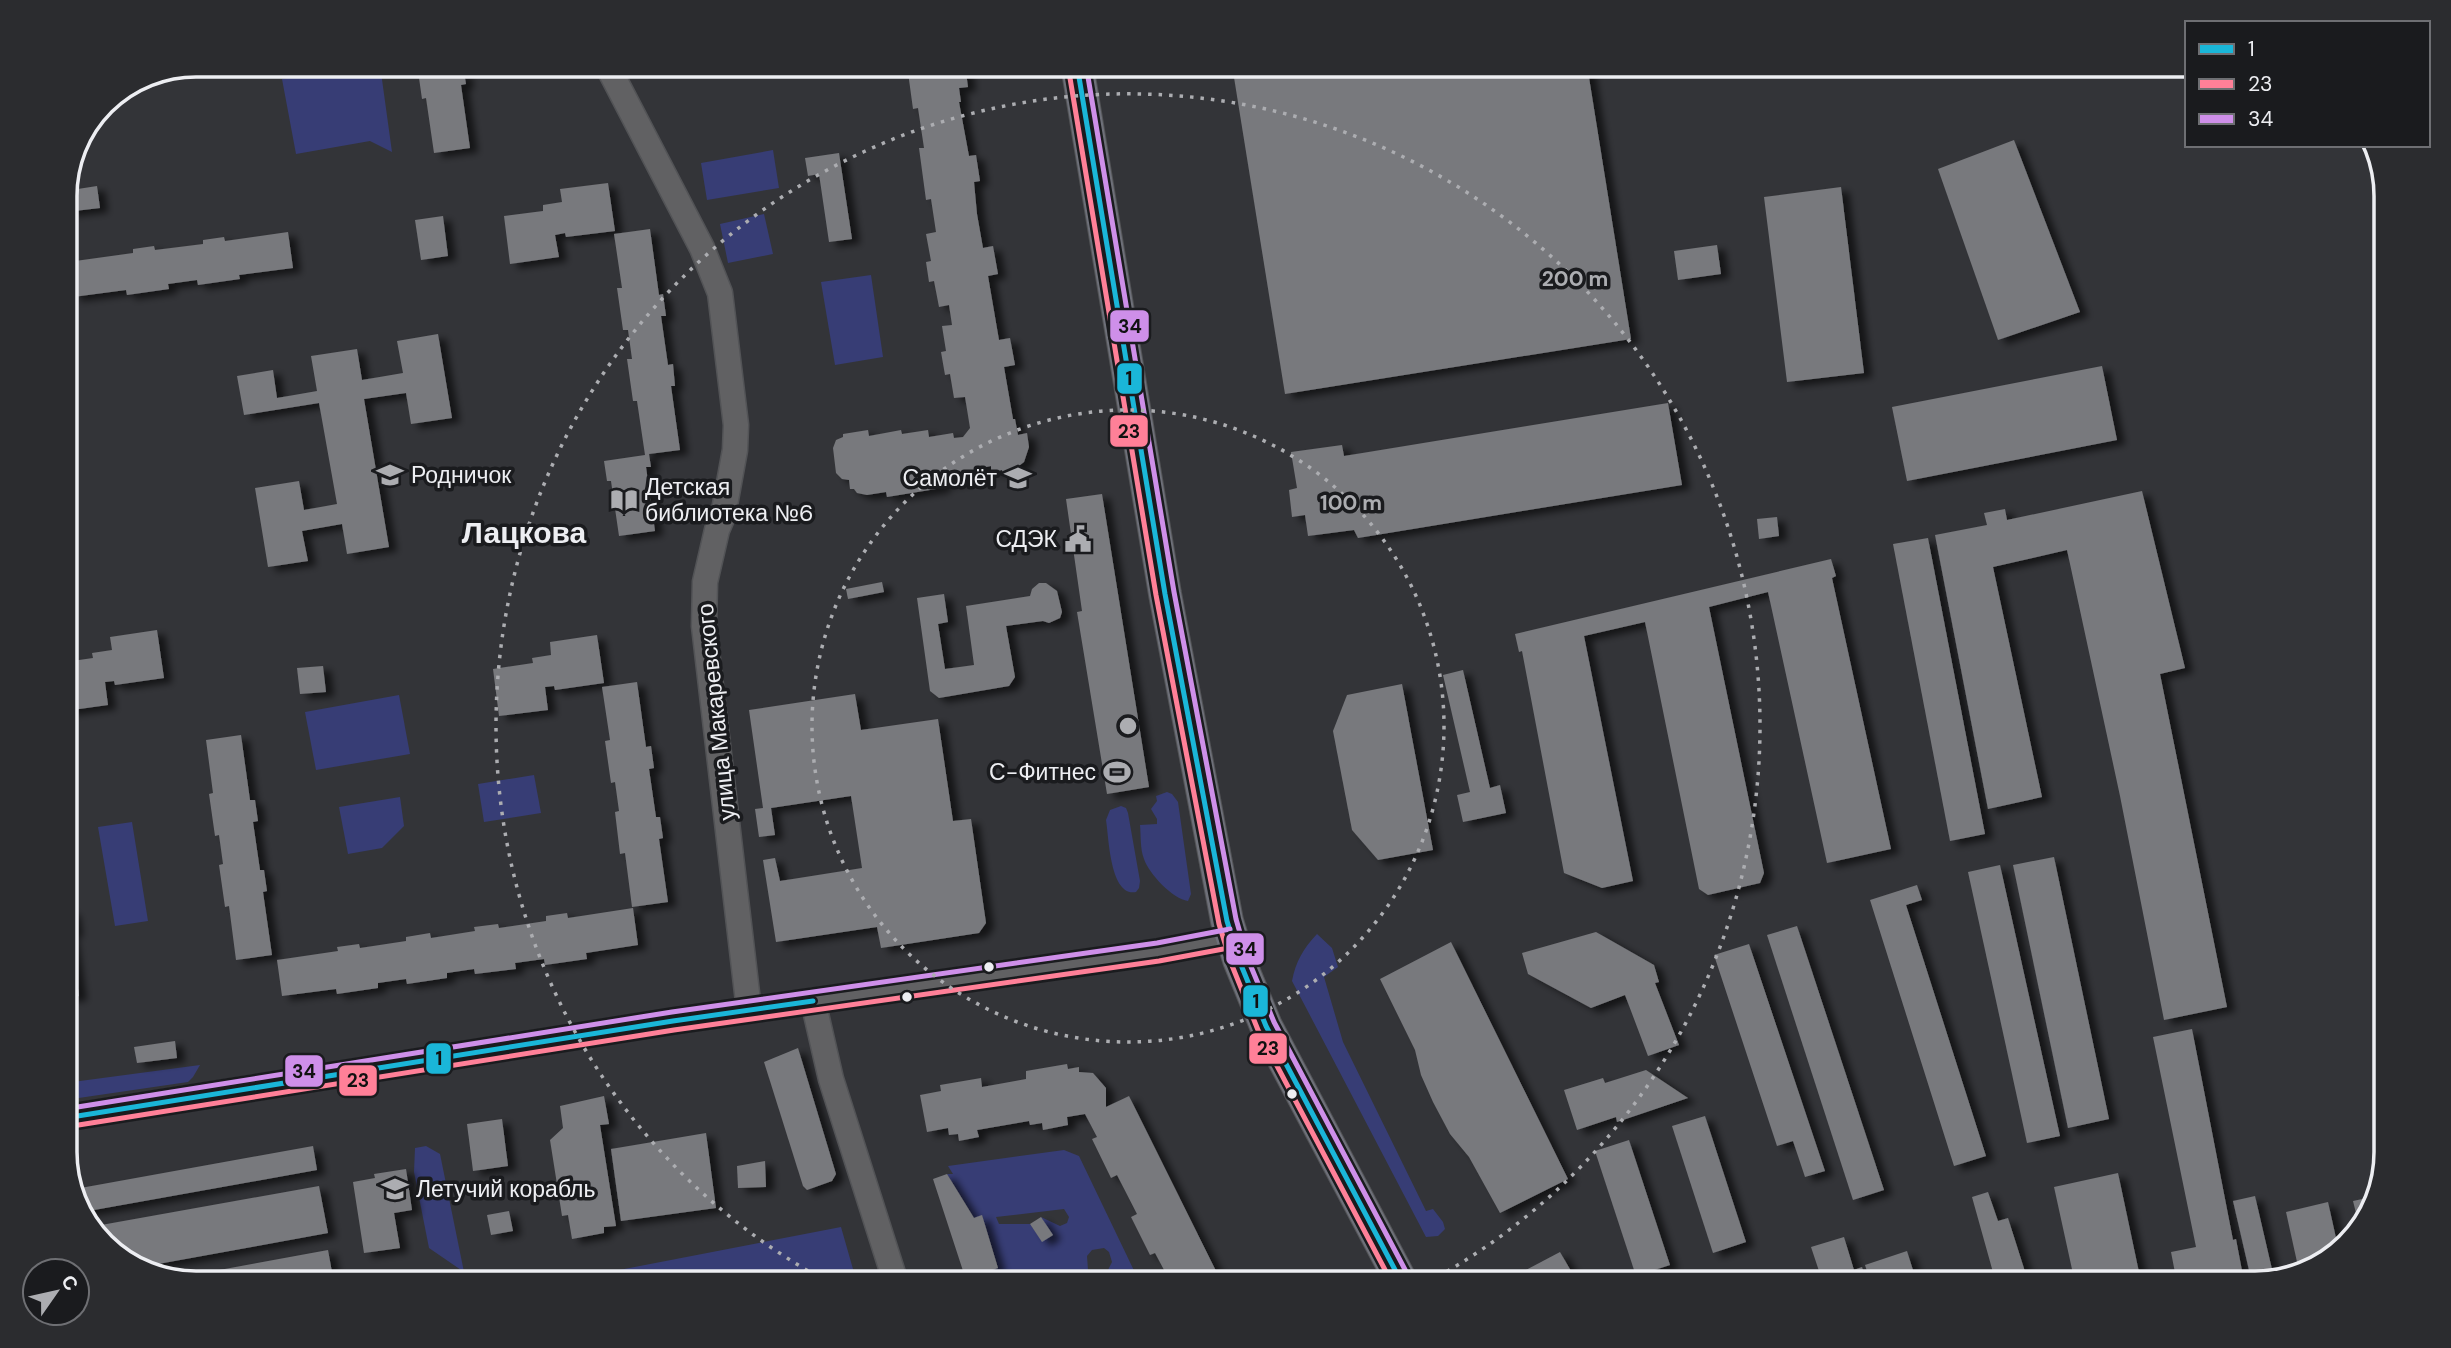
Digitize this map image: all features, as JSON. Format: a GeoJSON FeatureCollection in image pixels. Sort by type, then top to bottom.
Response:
{"type":"FeatureCollection","features":[{"type":"Feature","properties":{"kind":"main road"},"geometry":{"type":"LineString","coordinates":[[1079,77],[1165,594],[1222,898],[1238,960],[1266,1026],[1396,1271]]}},
{"type":"Feature","properties":{"kind":"street","name":"улица Макаревского"},"geometry":{"type":"LineString","coordinates":[[613,77],[702,248],[720,293],[736,425],[735,450],[723,516],[705,580],[704,626],[749,1010]]}},
{"type":"Feature","properties":{"kind":"street"},"geometry":{"type":"LineString","coordinates":[[77,1116],[749,1010],[1146,954],[1233,938]]}},
{"type":"Feature","properties":{"kind":"street"},"geometry":{"type":"LineString","coordinates":[[813,1001],[831,1079],[892,1271]]}},
{"type":"Feature","properties":{"kind":"shaded area"},"geometry":{"type":"Polygon","coordinates":[[[382,77],[392,152],[370,141],[296,154],[282,79],[382,77]]]}},
{"type":"Feature","properties":{"kind":"shaded area"},"geometry":{"type":"Polygon","coordinates":[[[773,150],[779,188],[707,200],[701,163],[773,150]]]}},
{"type":"Feature","properties":{"kind":"shaded area"},"geometry":{"type":"Polygon","coordinates":[[[764,214],[773,254],[728,263],[720,224],[764,214]]]}},
{"type":"Feature","properties":{"kind":"shaded area"},"geometry":{"type":"Polygon","coordinates":[[[871,275],[883,357],[835,365],[821,282],[871,275]]]}},
{"type":"Feature","properties":{"kind":"shaded area"},"geometry":{"type":"Polygon","coordinates":[[[399,695],[410,754],[316,770],[305,712],[399,695]]]}},
{"type":"Feature","properties":{"kind":"shaded area"},"geometry":{"type":"Polygon","coordinates":[[[534,775],[541,813],[484,822],[478,784],[534,775]]]}},
{"type":"Feature","properties":{"kind":"shaded area"},"geometry":{"type":"Polygon","coordinates":[[[1167,792],[1178,802],[1191,894],[1188,901],[1169,891],[1156,878],[1142,851],[1140,825],[1157,824],[1151,809],[1157,801],[1156,796],[1167,792]]]}},
{"type":"Feature","properties":{"kind":"shaded area"},"geometry":{"type":"Polygon","coordinates":[[[400,797],[404,826],[382,848],[348,854],[339,807],[400,797]]]}},
{"type":"Feature","properties":{"kind":"shaded area"},"geometry":{"type":"Polygon","coordinates":[[[1121,806],[1126,808],[1128,813],[1140,881],[1136,892],[1127,891],[1121,885],[1112,865],[1106,820],[1110,810],[1121,806]]]}},
{"type":"Feature","properties":{"kind":"shaded area"},"geometry":{"type":"Polygon","coordinates":[[[132,822],[148,921],[115,926],[98,827],[132,822]]]}},
{"type":"Feature","properties":{"kind":"shaded area"},"geometry":{"type":"Polygon","coordinates":[[[1317,934],[1332,948],[1338,967],[1324,977],[1343,1042],[1426,1211],[1433,1209],[1443,1222],[1445,1229],[1438,1236],[1426,1237],[1292,981],[1301,956],[1317,934]]]}},
{"type":"Feature","properties":{"kind":"shaded area"},"geometry":{"type":"Polygon","coordinates":[[[200,1065],[188,1082],[77,1098],[77,1081],[200,1065]]]}},
{"type":"Feature","properties":{"kind":"shaded area"},"geometry":{"type":"Polygon","coordinates":[[[426,1146],[440,1154],[464,1271],[429,1248],[414,1172],[415,1148],[426,1146]]]}},
{"type":"Feature","properties":{"kind":"shaded area"},"geometry":{"type":"Polygon","coordinates":[[[1064,1150],[1079,1156],[1134,1271],[1106,1271],[1112,1262],[1109,1252],[1104,1248],[1092,1250],[1087,1256],[1090,1271],[990,1271],[998,1267],[982,1216],[974,1218],[947,1174],[953,1174],[948,1166],[1064,1150]],[[1064,1209],[996,1217],[999,1224],[1030,1224],[1042,1241],[1052,1235],[1041,1217],[1060,1226],[1067,1223],[1069,1217],[1064,1209]]]}},
{"type":"Feature","properties":{"kind":"shaded area"},"geometry":{"type":"Polygon","coordinates":[[[841,1227],[854,1271],[614,1271],[841,1227]]]}},
{"type":"Feature","properties":{"kind":"building"},"geometry":{"type":"Polygon","coordinates":[[[465,77],[466,84],[461,85],[470,148],[434,153],[426,98],[422,99],[419,78],[465,77]]]}},
{"type":"Feature","properties":{"kind":"building"},"geometry":{"type":"Polygon","coordinates":[[[909,77],[967,77],[968,87],[959,88],[959,102],[969,156],[976,155],[980,181],[974,182],[977,214],[983,248],[993,246],[998,274],[988,276],[999,340],[1010,338],[1015,365],[1004,367],[1013,419],[1018,435],[1027,433],[1029,447],[1024,462],[1011,472],[991,472],[991,466],[972,470],[962,480],[942,483],[942,488],[887,497],[886,492],[867,495],[857,493],[850,489],[849,480],[842,479],[836,473],[833,448],[836,440],[843,437],[843,434],[868,430],[869,436],[901,430],[902,434],[928,430],[929,437],[953,433],[954,438],[963,437],[970,428],[965,397],[954,398],[950,374],[945,375],[941,352],[946,351],[942,326],[952,325],[949,305],[939,307],[934,281],[929,282],[926,262],[931,261],[926,234],[936,232],[931,199],[926,200],[919,148],[924,148],[918,108],[913,109],[909,77]]]}},
{"type":"Feature","properties":{"kind":"building"},"geometry":{"type":"Polygon","coordinates":[[[1234,77],[1589,77],[1631,339],[1285,394],[1234,77]]]}},
{"type":"Feature","properties":{"kind":"building"},"geometry":{"type":"Polygon","coordinates":[[[2014,140],[2080,312],[1998,340],[1938,169],[2014,140]]]}},
{"type":"Feature","properties":{"kind":"building"},"geometry":{"type":"Polygon","coordinates":[[[839,153],[852,239],[829,242],[819,174],[808,176],[805,158],[839,153]]]}},
{"type":"Feature","properties":{"kind":"building"},"geometry":{"type":"Polygon","coordinates":[[[608,183],[615,231],[566,237],[565,233],[555,235],[559,257],[510,264],[504,216],[543,211],[543,205],[562,202],[560,189],[608,183]]]}},
{"type":"Feature","properties":{"kind":"building"},"geometry":{"type":"Polygon","coordinates":[[[97,186],[100,208],[77,211],[77,189],[97,186]]]}},
{"type":"Feature","properties":{"kind":"building"},"geometry":{"type":"Polygon","coordinates":[[[1841,187],[1864,373],[1787,382],[1764,197],[1841,187]]]}},
{"type":"Feature","properties":{"kind":"building"},"geometry":{"type":"Polygon","coordinates":[[[443,216],[448,256],[421,260],[415,220],[443,216]]]}},
{"type":"Feature","properties":{"kind":"building"},"geometry":{"type":"Polygon","coordinates":[[[650,229],[659,295],[663,294],[666,316],[661,316],[668,365],[673,364],[675,386],[671,386],[680,450],[649,454],[651,467],[646,467],[655,531],[619,536],[611,481],[607,481],[604,461],[645,455],[627,359],[632,359],[628,330],[623,330],[617,288],[622,288],[614,234],[650,229]]]}},
{"type":"Feature","properties":{"kind":"building"},"geometry":{"type":"Polygon","coordinates":[[[288,232],[293,268],[239,275],[240,279],[198,285],[197,280],[168,284],[169,289],[127,295],[126,290],[77,296],[77,261],[133,253],[133,249],[154,246],[155,250],[203,244],[203,240],[224,237],[225,241],[288,232]]]}},
{"type":"Feature","properties":{"kind":"building"},"geometry":{"type":"Polygon","coordinates":[[[1717,245],[1721,274],[1678,280],[1674,251],[1717,245]]]}},
{"type":"Feature","properties":{"kind":"building"},"geometry":{"type":"Polygon","coordinates":[[[438,334],[452,418],[411,424],[406,393],[364,399],[389,547],[347,554],[342,524],[302,531],[308,561],[268,567],[255,488],[299,481],[304,510],[337,504],[319,403],[244,415],[237,376],[273,370],[277,398],[317,391],[311,356],[357,349],[362,380],[403,373],[397,341],[438,334]]]}},
{"type":"Feature","properties":{"kind":"building"},"geometry":{"type":"Polygon","coordinates":[[[2102,366],[2117,440],[1907,481],[1892,407],[2102,366]]]}},
{"type":"Feature","properties":{"kind":"building"},"geometry":{"type":"Polygon","coordinates":[[[1668,403],[1682,485],[1358,538],[1354,530],[1308,536],[1305,515],[1292,517],[1289,490],[1297,488],[1291,452],[1342,445],[1344,456],[1668,403]]]}},
{"type":"Feature","properties":{"kind":"building"},"geometry":{"type":"Polygon","coordinates":[[[2142,491],[2185,668],[2160,674],[2227,1007],[2164,1020],[2120,796],[2067,550],[1993,567],[2042,797],[1988,809],[1935,535],[1987,525],[1984,513],[2005,509],[2007,520],[2142,491]]]}},
{"type":"Feature","properties":{"kind":"building"},"geometry":{"type":"Polygon","coordinates":[[[1102,494],[1149,787],[1107,794],[1077,612],[1082,611],[1066,499],[1102,494]]]}},
{"type":"Feature","properties":{"kind":"building"},"geometry":{"type":"Polygon","coordinates":[[[1777,517],[1779,536],[1759,539],[1757,519],[1777,517]]]}},
{"type":"Feature","properties":{"kind":"building"},"geometry":{"type":"Polygon","coordinates":[[[1928,538],[1985,834],[1950,841],[1893,544],[1928,538]]]}},
{"type":"Feature","properties":{"kind":"building"},"geometry":{"type":"Polygon","coordinates":[[[1831,559],[1836,576],[1832,578],[1891,849],[1827,863],[1768,592],[1709,607],[1764,873],[1760,883],[1708,895],[1699,889],[1645,622],[1584,636],[1633,881],[1602,888],[1564,873],[1522,651],[1519,652],[1515,634],[1831,559]]]}},
{"type":"Feature","properties":{"kind":"building"},"geometry":{"type":"Polygon","coordinates":[[[882,582],[884,592],[848,599],[846,589],[882,582]]]}},
{"type":"Feature","properties":{"kind":"building"},"geometry":{"type":"Polygon","coordinates":[[[1039,583],[1046,583],[1057,591],[1062,612],[1060,618],[1049,623],[1043,621],[1006,626],[1015,677],[1009,686],[939,698],[930,691],[917,598],[944,594],[948,622],[938,624],[945,669],[974,665],[966,606],[1030,596],[1032,589],[1039,583]]]}},
{"type":"Feature","properties":{"kind":"building"},"geometry":{"type":"Polygon","coordinates":[[[157,630],[164,678],[115,685],[114,681],[105,682],[108,705],[77,709],[77,660],[93,658],[92,653],[112,650],[110,637],[157,630]]]}},
{"type":"Feature","properties":{"kind":"building"},"geometry":{"type":"Polygon","coordinates":[[[597,635],[604,683],[555,690],[554,686],[545,687],[548,710],[499,716],[493,669],[533,663],[532,658],[551,655],[550,642],[597,635]]]}},
{"type":"Feature","properties":{"kind":"building"},"geometry":{"type":"Polygon","coordinates":[[[323,666],[326,692],[300,694],[297,668],[323,666]]]}},
{"type":"Feature","properties":{"kind":"building"},"geometry":{"type":"Polygon","coordinates":[[[1463,670],[1490,788],[1500,785],[1506,813],[1463,822],[1457,795],[1470,792],[1443,675],[1463,670]]]}},
{"type":"Feature","properties":{"kind":"building"},"geometry":{"type":"Polygon","coordinates":[[[637,682],[646,747],[651,746],[654,768],[649,769],[656,817],[660,817],[663,838],[659,839],[668,902],[632,907],[625,853],[620,854],[615,812],[619,811],[615,782],[611,783],[605,741],[610,740],[602,687],[637,682]]]}},
{"type":"Feature","properties":{"kind":"building"},"geometry":{"type":"Polygon","coordinates":[[[1402,684],[1433,850],[1378,860],[1352,830],[1333,731],[1347,695],[1402,684]]]}},
{"type":"Feature","properties":{"kind":"building"},"geometry":{"type":"Polygon","coordinates":[[[855,694],[861,730],[938,719],[953,821],[971,819],[986,923],[979,933],[881,948],[877,927],[776,942],[763,860],[775,858],[780,881],[862,868],[851,796],[771,808],[775,835],[759,837],[755,809],[763,808],[749,710],[855,694]]]}},
{"type":"Feature","properties":{"kind":"building"},"geometry":{"type":"Polygon","coordinates":[[[241,735],[250,800],[255,800],[258,821],[253,822],[260,870],[264,870],[267,891],[263,892],[272,955],[236,960],[229,906],[225,907],[219,865],[223,864],[219,835],[215,836],[209,794],[213,793],[206,740],[241,735]]]}},
{"type":"Feature","properties":{"kind":"building"},"geometry":{"type":"Polygon","coordinates":[[[2054,857],[2109,1119],[2068,1128],[2013,865],[2054,857]]]}},
{"type":"Feature","properties":{"kind":"building"},"geometry":{"type":"Polygon","coordinates":[[[2000,865],[2060,1136],[2027,1143],[1968,872],[2000,865]]]}},
{"type":"Feature","properties":{"kind":"building"},"geometry":{"type":"Polygon","coordinates":[[[1917,885],[1922,900],[1906,905],[1986,1156],[1954,1166],[1870,900],[1917,885]]]}},
{"type":"Feature","properties":{"kind":"building"},"geometry":{"type":"Polygon","coordinates":[[[633,908],[638,945],[586,953],[587,959],[545,965],[544,959],[515,963],[516,969],[475,974],[474,969],[447,973],[447,978],[407,984],[406,979],[378,983],[378,988],[337,994],[336,989],[282,996],[277,960],[338,951],[337,947],[359,944],[360,948],[406,941],[406,937],[430,933],[431,938],[475,931],[474,927],[498,924],[499,928],[546,921],[546,916],[567,913],[568,918],[633,908]]]}},
{"type":"Feature","properties":{"kind":"building"},"geometry":{"type":"Polygon","coordinates":[[[1797,926],[1884,1190],[1853,1200],[1767,935],[1797,926]]]}},
{"type":"Feature","properties":{"kind":"building"},"geometry":{"type":"Polygon","coordinates":[[[1596,932],[1654,965],[1659,982],[1655,983],[1679,1045],[1648,1056],[1625,995],[1591,1008],[1528,974],[1522,953],[1596,932]]]}},
{"type":"Feature","properties":{"kind":"building"},"geometry":{"type":"Polygon","coordinates":[[[1451,942],[1568,1179],[1500,1213],[1469,1157],[1450,1134],[1433,1102],[1421,1075],[1415,1050],[1380,979],[1451,942]]]}},
{"type":"Feature","properties":{"kind":"building"},"geometry":{"type":"Polygon","coordinates":[[[1749,944],[1825,1171],[1805,1177],[1793,1141],[1777,1146],[1714,955],[1749,944]]]}},
{"type":"Feature","properties":{"kind":"building"},"geometry":{"type":"Polygon","coordinates":[[[2192,1029],[2233,1240],[2236,1239],[2242,1271],[2175,1271],[2171,1252],[2196,1247],[2153,1037],[2192,1029]]]}},
{"type":"Feature","properties":{"kind":"building"},"geometry":{"type":"Polygon","coordinates":[[[175,1041],[177,1058],[137,1063],[134,1047],[175,1041]]]}},
{"type":"Feature","properties":{"kind":"building"},"geometry":{"type":"Polygon","coordinates":[[[798,1048],[836,1174],[832,1181],[807,1190],[803,1186],[764,1062],[798,1048]]]}},
{"type":"Feature","properties":{"kind":"building"},"geometry":{"type":"Polygon","coordinates":[[[1067,1064],[1068,1069],[1079,1067],[1079,1072],[1093,1073],[1106,1088],[1106,1107],[1129,1096],[1216,1271],[1165,1271],[1155,1253],[1150,1255],[1131,1217],[1137,1214],[1117,1175],[1111,1178],[1092,1139],[1097,1137],[1085,1114],[1067,1117],[1068,1125],[1043,1130],[1042,1123],[1030,1125],[1029,1121],[977,1130],[979,1137],[959,1141],[958,1134],[949,1135],[948,1128],[927,1132],[920,1095],[941,1091],[940,1085],[981,1078],[982,1087],[1026,1079],[1026,1071],[1067,1064]]]}},
{"type":"Feature","properties":{"kind":"building"},"geometry":{"type":"Polygon","coordinates":[[[1646,1070],[1688,1098],[1617,1122],[1616,1117],[1577,1130],[1564,1090],[1603,1078],[1605,1083],[1646,1070]]]}},
{"type":"Feature","properties":{"kind":"building"},"geometry":{"type":"Polygon","coordinates":[[[604,1096],[609,1124],[600,1125],[616,1226],[604,1227],[604,1233],[572,1239],[568,1215],[562,1216],[550,1140],[563,1128],[560,1106],[604,1096]]]}},
{"type":"Feature","properties":{"kind":"building"},"geometry":{"type":"Polygon","coordinates":[[[1705,1116],[1746,1242],[1713,1253],[1672,1126],[1705,1116]]]}},
{"type":"Feature","properties":{"kind":"building"},"geometry":{"type":"Polygon","coordinates":[[[502,1119],[508,1166],[473,1171],[467,1124],[502,1119]]]}},
{"type":"Feature","properties":{"kind":"building"},"geometry":{"type":"Polygon","coordinates":[[[706,1133],[716,1208],[621,1221],[611,1149],[706,1133]]]}},
{"type":"Feature","properties":{"kind":"building"},"geometry":{"type":"Polygon","coordinates":[[[1629,1140],[1670,1265],[1651,1271],[1634,1271],[1595,1151],[1629,1140]]]}},
{"type":"Feature","properties":{"kind":"building"},"geometry":{"type":"Polygon","coordinates":[[[313,1146],[317,1170],[93,1210],[82,1188],[313,1146]]]}},
{"type":"Feature","properties":{"kind":"building"},"geometry":{"type":"Polygon","coordinates":[[[765,1161],[766,1187],[738,1188],[737,1166],[765,1161]]]}},
{"type":"Feature","properties":{"kind":"building"},"geometry":{"type":"Polygon","coordinates":[[[406,1169],[412,1210],[394,1213],[400,1248],[364,1253],[353,1182],[375,1178],[374,1174],[406,1169]]]}},
{"type":"Feature","properties":{"kind":"building"},"geometry":{"type":"Polygon","coordinates":[[[2118,1173],[2139,1271],[2072,1271],[2054,1187],[2118,1173]]]}},
{"type":"Feature","properties":{"kind":"building"},"geometry":{"type":"Polygon","coordinates":[[[947,1174],[974,1218],[982,1215],[998,1268],[990,1271],[963,1271],[933,1179],[947,1174]]]}},
{"type":"Feature","properties":{"kind":"building"},"geometry":{"type":"Polygon","coordinates":[[[319,1186],[328,1233],[157,1264],[130,1251],[103,1225],[319,1186]]]}},
{"type":"Feature","properties":{"kind":"building"},"geometry":{"type":"Polygon","coordinates":[[[1988,1192],[1998,1221],[2008,1218],[2025,1271],[1993,1271],[1972,1197],[1988,1192]]]}},
{"type":"Feature","properties":{"kind":"building"},"geometry":{"type":"Polygon","coordinates":[[[2255,1196],[2272,1270],[2249,1271],[2233,1201],[2255,1196]]]}},
{"type":"Feature","properties":{"kind":"building"},"geometry":{"type":"Polygon","coordinates":[[[2364,1199],[2356,1214],[2353,1201],[2364,1199]]]}},
{"type":"Feature","properties":{"kind":"building"},"geometry":{"type":"Polygon","coordinates":[[[2328,1202],[2336,1238],[2314,1255],[2297,1263],[2286,1212],[2328,1202]]]}},
{"type":"Feature","properties":{"kind":"building"},"geometry":{"type":"Polygon","coordinates":[[[509,1211],[513,1231],[491,1235],[487,1215],[509,1211]]]}},
{"type":"Feature","properties":{"kind":"building"},"geometry":{"type":"Polygon","coordinates":[[[1041,1217],[1053,1235],[1042,1242],[1030,1224],[1041,1217]]]}},
{"type":"Feature","properties":{"kind":"building"},"geometry":{"type":"Polygon","coordinates":[[[1844,1237],[1854,1270],[1862,1267],[1863,1271],[1819,1271],[1811,1247],[1844,1237]]]}},
{"type":"Feature","properties":{"kind":"building"},"geometry":{"type":"Polygon","coordinates":[[[328,1250],[332,1271],[214,1271],[328,1250]]]}},
{"type":"Feature","properties":{"kind":"building"},"geometry":{"type":"Polygon","coordinates":[[[1907,1251],[1913,1271],[1867,1271],[1865,1265],[1907,1251]]]}},
{"type":"Feature","properties":{"kind":"building"},"geometry":{"type":"Polygon","coordinates":[[[1560,1252],[1571,1271],[1524,1271],[1560,1252]]]}},
{"type":"Feature","properties":{"kind":"transit line","name":"23"},"geometry":{"type":"LineString","coordinates":[[1070,77],[1156,595],[1219,924],[1231,963],[1258,1030],[1386,1271]]}},
{"type":"Feature","properties":{"kind":"transit line","name":"1"},"geometry":{"type":"LineString","coordinates":[[1079,77],[1165,594],[1227,921],[1239,960],[1266,1026],[1396,1271]]}},
{"type":"Feature","properties":{"kind":"transit line","name":"34"},"geometry":{"type":"LineString","coordinates":[[1088,77],[1174,592],[1236,919],[1247,957],[1274,1022],[1406,1271]]}},
{"type":"Feature","properties":{"kind":"transit line","name":"34"},"geometry":{"type":"LineString","coordinates":[[77,1107],[672,1012],[1157,943],[1230,929]]}},
{"type":"Feature","properties":{"kind":"transit line","name":"23"},"geometry":{"type":"LineString","coordinates":[[77,1125],[674,1030],[1159,961],[1234,947]]}},
{"type":"Feature","properties":{"kind":"transit line","name":"1"},"geometry":{"type":"LineString","coordinates":[[77,1116],[813,1001]]}},
{"type":"Feature","properties":{"kind":"place","name":"Родничок"},"geometry":{"type":"Point","coordinates":[390,475]}},
{"type":"Feature","properties":{"kind":"place","name":"Самолёт"},"geometry":{"type":"Point","coordinates":[1018,478]}},
{"type":"Feature","properties":{"kind":"place","name":"Детская библиотека №6"},"geometry":{"type":"Point","coordinates":[624,500]}},
{"type":"Feature","properties":{"kind":"place","name":"СДЭК"},"geometry":{"type":"Point","coordinates":[1078,539]}},
{"type":"Feature","properties":{"kind":"place","name":"С-Фитнес"},"geometry":{"type":"Point","coordinates":[1117,772]}},
{"type":"Feature","properties":{"kind":"place","name":"Летучий корабль"},"geometry":{"type":"Point","coordinates":[395,1189]}},
{"type":"Feature","properties":{"kind":"district","name":"Лацкова"},"geometry":{"type":"Point","coordinates":[524,533]}}]}
